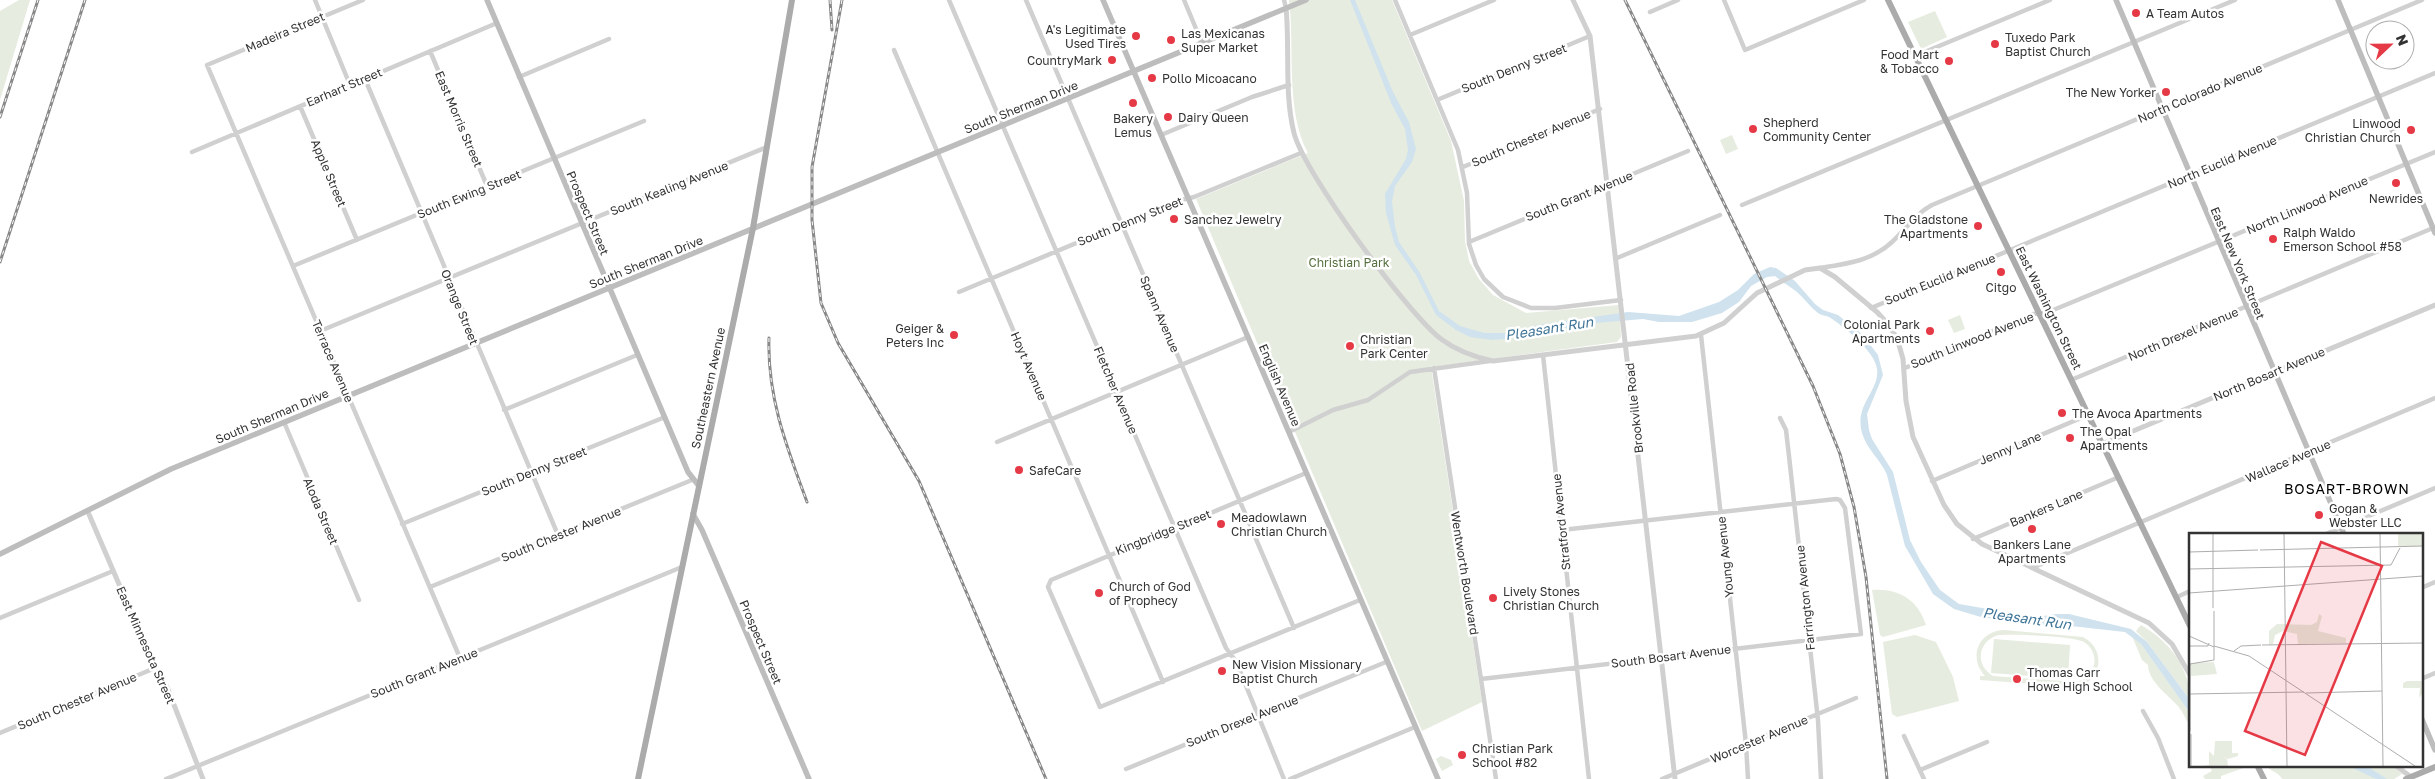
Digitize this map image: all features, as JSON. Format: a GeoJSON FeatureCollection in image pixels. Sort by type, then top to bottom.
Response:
{"type":"FeatureCollection","features":[{"type":"Feature","properties":{"kind":"main road","name":"Prospect Street"},"geometry":{"type":"LineString","coordinates":[[487,0],[637,355],[692,480],[699,486]]}},
{"type":"Feature","properties":{"kind":"main road","name":"Southeastern Avenue"},"geometry":{"type":"LineString","coordinates":[[638,779],[753,228],[792,0]]}},
{"type":"Feature","properties":{"kind":"main road","name":"English Avenue"},"geometry":{"type":"LineString","coordinates":[[1103,0],[1386,662],[1438,779]]}},
{"type":"Feature","properties":{"kind":"main road","name":"South Sherman Drive"},"geometry":{"type":"LineString","coordinates":[[0,554],[88,512],[156,476],[475,342],[609,289],[1306,0]]}},
{"type":"Feature","properties":{"kind":"main road","name":"East Washington Street"},"geometry":{"type":"LineString","coordinates":[[1888,0],[2189,624]]}},
{"type":"Feature","properties":{"kind":"main road","name":"East New York Street"},"geometry":{"type":"LineString","coordinates":[[2116,0],[2344,533]]}},
{"type":"Feature","properties":{"kind":"main road"},"geometry":{"type":"LineString","coordinates":[[2338,0],[2434,228]]}},
{"type":"Feature","properties":{"kind":"main road","name":"Prospect Street"},"geometry":{"type":"LineString","coordinates":[[693,514],[702,530],[809,779]]}},
{"type":"Feature","properties":{"kind":"main road"},"geometry":{"type":"LineString","coordinates":[[2422,718],[2435,750]]}},
{"type":"Feature","properties":{"kind":"main road"},"geometry":{"type":"LineString","coordinates":[[2258,766],[2264,779]]}},
{"type":"Feature","properties":{"kind":"main road"},"geometry":{"type":"LineString","coordinates":[[2408,778],[2435,767]]}},
{"type":"Feature","properties":{"kind":"street"},"geometry":{"type":"LineString","coordinates":[[315,0],[350,85]]}},
{"type":"Feature","properties":{"kind":"street","name":"Madeira Street"},"geometry":{"type":"LineString","coordinates":[[207,65],[363,0]]}},
{"type":"Feature","properties":{"kind":"street","name":"Fletcher Avenue"},"geometry":{"type":"LineString","coordinates":[[949,0],[1174,527],[1230,654],[1244,679],[1257,716],[1284,779]]}},
{"type":"Feature","properties":{"kind":"street","name":"Spann Avenue"},"geometry":{"type":"LineString","coordinates":[[1026,0],[1294,628]]}},
{"type":"Feature","properties":{"kind":"street"},"geometry":{"type":"LineString","coordinates":[[1184,0],[1202,43]]}},
{"type":"Feature","properties":{"kind":"street"},"geometry":{"type":"LineString","coordinates":[[1284,0],[1292,123],[1302,153],[1366,249],[1423,321],[1452,347],[1475,357],[1493,361]]}},
{"type":"Feature","properties":{"kind":"street"},"geometry":{"type":"LineString","coordinates":[[1395,0],[1456,144],[1463,167],[1468,201],[1469,242],[1476,265],[1484,280],[1503,297],[1519,305],[1543,308],[1622,300]]}},
{"type":"Feature","properties":{"kind":"street"},"geometry":{"type":"LineString","coordinates":[[1410,35],[1494,0]]}},
{"type":"Feature","properties":{"kind":"street","name":"Brookville Road"},"geometry":{"type":"LineString","coordinates":[[1573,0],[1590,36],[1600,109],[1674,776]]}},
{"type":"Feature","properties":{"kind":"street"},"geometry":{"type":"LineString","coordinates":[[1724,0],[1745,50],[1864,0]]}},
{"type":"Feature","properties":{"kind":"street"},"geometry":{"type":"LineString","coordinates":[[1915,56],[2050,0]]}},
{"type":"Feature","properties":{"kind":"street"},"geometry":{"type":"LineString","coordinates":[[1742,204],[2235,0]]}},
{"type":"Feature","properties":{"kind":"street","name":"North Colorado Avenue"},"geometry":{"type":"LineString","coordinates":[[1820,268],[1870,257],[1891,243],[1924,209],[2422,0]]}},
{"type":"Feature","properties":{"kind":"street"},"geometry":{"type":"LineString","coordinates":[[1650,12],[1674,1]]}},
{"type":"Feature","properties":{"kind":"street","name":"Earhart Street"},"geometry":{"type":"LineString","coordinates":[[192,152],[496,24]]}},
{"type":"Feature","properties":{"kind":"street","name":"South Denny Street"},"geometry":{"type":"LineString","coordinates":[[1438,100],[1590,36]]}},
{"type":"Feature","properties":{"kind":"street"},"geometry":{"type":"LineString","coordinates":[[519,77],[609,39]]}},
{"type":"Feature","properties":{"kind":"street","name":"Hoyt Avenue"},"geometry":{"type":"LineString","coordinates":[[894,50],[1163,682]]}},
{"type":"Feature","properties":{"kind":"street","name":"East Morris Street"},"geometry":{"type":"LineString","coordinates":[[430,51],[487,186]]}},
{"type":"Feature","properties":{"kind":"street","name":"Terrace Avenue"},"geometry":{"type":"LineString","coordinates":[[207,65],[460,658]]}},
{"type":"Feature","properties":{"kind":"street","name":"North Euclid Avenue"},"geometry":{"type":"LineString","coordinates":[[2009,251],[2435,73]]}},
{"type":"Feature","properties":{"kind":"street","name":"Orange Street"},"geometry":{"type":"LineString","coordinates":[[365,79],[558,535]]}},
{"type":"Feature","properties":{"kind":"street"},"geometry":{"type":"LineString","coordinates":[[1161,135],[1252,97],[1289,85]]}},
{"type":"Feature","properties":{"kind":"street","name":"Apple Street"},"geometry":{"type":"LineString","coordinates":[[300,106],[357,240]]}},
{"type":"Feature","properties":{"kind":"street","name":"South Chester Avenue"},"geometry":{"type":"LineString","coordinates":[[1463,167],[1600,109]]}},
{"type":"Feature","properties":{"kind":"street","name":"South Ewing Street"},"geometry":{"type":"LineString","coordinates":[[292,266],[644,121]]}},
{"type":"Feature","properties":{"kind":"street","name":"South Kealing Avenue"},"geometry":{"type":"LineString","coordinates":[[320,331],[767,147]]}},
{"type":"Feature","properties":{"kind":"street","name":"South Grant Avenue"},"geometry":{"type":"LineString","coordinates":[[1469,242],[1688,151]]}},
{"type":"Feature","properties":{"kind":"street","name":"North Linwood Avenue"},"geometry":{"type":"LineString","coordinates":[[2039,313],[2046,313],[2435,152]]}},
{"type":"Feature","properties":{"kind":"street","name":"South Denny Street"},"geometry":{"type":"LineString","coordinates":[[959,292],[1122,224],[1302,153]]}},
{"type":"Feature","properties":{"kind":"street"},"geometry":{"type":"LineString","coordinates":[[1617,258],[1720,215]]}},
{"type":"Feature","properties":{"kind":"street","name":"North Drexel Avenue"},"geometry":{"type":"LineString","coordinates":[[2072,380],[2434,228]]}},
{"type":"Feature","properties":{"kind":"street","name":"South Euclid Avenue"},"geometry":{"type":"LineString","coordinates":[[1871,308],[2009,251]]}},
{"type":"Feature","properties":{"kind":"street"},"geometry":{"type":"LineString","coordinates":[[1289,432],[1333,410],[1372,398],[1410,372],[1627,346],[1700,335],[1724,323],[1753,295],[1765,288],[1809,268],[1820,268],[1835,277],[1887,322],[1897,338],[1904,368],[1910,427],[1917,449],[1950,516],[1973,539],[2151,624],[2172,644],[2189,673]]}},
{"type":"Feature","properties":{"kind":"street","name":"North Bosart Avenue"},"geometry":{"type":"LineString","coordinates":[[2102,444],[2435,304]]}},
{"type":"Feature","properties":{"kind":"street","name":"South Linwood Avenue"},"geometry":{"type":"LineString","coordinates":[[1904,368],[2039,313]]}},
{"type":"Feature","properties":{"kind":"street","name":"Young Avenue"},"geometry":{"type":"LineString","coordinates":[[1700,335],[1746,744],[1748,779]]}},
{"type":"Feature","properties":{"kind":"street"},"geometry":{"type":"LineString","coordinates":[[997,442],[1248,337]]}},
{"type":"Feature","properties":{"kind":"street"},"geometry":{"type":"LineString","coordinates":[[504,410],[637,355]]}},
{"type":"Feature","properties":{"kind":"street","name":"Stratford Avenue"},"geometry":{"type":"LineString","coordinates":[[1543,355],[1589,779]]}},
{"type":"Feature","properties":{"kind":"street","name":"Wentworth Boulevard"},"geometry":{"type":"LineString","coordinates":[[1434,368],[1496,779]]}},
{"type":"Feature","properties":{"kind":"street","name":"Wallace Avenue"},"geometry":{"type":"LineString","coordinates":[[2032,568],[2435,398]]}},
{"type":"Feature","properties":{"kind":"street","name":"Jenny Lane"},"geometry":{"type":"LineString","coordinates":[[1932,480],[2088,415]]}},
{"type":"Feature","properties":{"kind":"street","name":"South Denny Street"},"geometry":{"type":"LineString","coordinates":[[402,524],[665,417]]}},
{"type":"Feature","properties":{"kind":"street","name":"Farrington Avenue"},"geometry":{"type":"LineString","coordinates":[[1780,418],[1786,430],[1818,714],[1821,779]]}},
{"type":"Feature","properties":{"kind":"street","name":"Aloda Street"},"geometry":{"type":"LineString","coordinates":[[284,422],[359,600]]}},
{"type":"Feature","properties":{"kind":"street","name":"Kingbridge Street"},"geometry":{"type":"LineString","coordinates":[[1163,682],[1100,707],[1061,619],[1048,587],[1049,583],[1065,573],[1306,473]]}},
{"type":"Feature","properties":{"kind":"street","name":"Bankers Lane"},"geometry":{"type":"LineString","coordinates":[[1973,539],[2119,477]]}},
{"type":"Feature","properties":{"kind":"street","name":"South Chester Avenue"},"geometry":{"type":"LineString","coordinates":[[430,587],[692,480]]}},
{"type":"Feature","properties":{"kind":"street"},"geometry":{"type":"LineString","coordinates":[[2328,533],[2435,488]]}},
{"type":"Feature","properties":{"kind":"street","name":"South Bosart Avenue"},"geometry":{"type":"LineString","coordinates":[[1481,679],[1861,634],[1845,508],[1840,500],[1836,499],[1794,502]]}},
{"type":"Feature","properties":{"kind":"street"},"geometry":{"type":"LineString","coordinates":[[1562,530],[1794,502]]}},
{"type":"Feature","properties":{"kind":"street","name":"East Minnesota Street"},"geometry":{"type":"LineString","coordinates":[[88,512],[155,668],[166,687],[203,779]]}},
{"type":"Feature","properties":{"kind":"street","name":"South Grant Avenue"},"geometry":{"type":"LineString","coordinates":[[166,779],[682,567]]}},
{"type":"Feature","properties":{"kind":"street"},"geometry":{"type":"LineString","coordinates":[[0,618],[113,570]]}},
{"type":"Feature","properties":{"kind":"street"},"geometry":{"type":"LineString","coordinates":[[2422,588],[2435,582]]}},
{"type":"Feature","properties":{"kind":"street"},"geometry":{"type":"LineString","coordinates":[[2177,597],[2189,591]]}},
{"type":"Feature","properties":{"kind":"street"},"geometry":{"type":"LineString","coordinates":[[1163,682],[1360,600]]}},
{"type":"Feature","properties":{"kind":"street","name":"South Drexel Avenue"},"geometry":{"type":"LineString","coordinates":[[1126,769],[1386,662]]}},
{"type":"Feature","properties":{"kind":"street","name":"South Chester Avenue"},"geometry":{"type":"LineString","coordinates":[[0,733],[155,668]]}},
{"type":"Feature","properties":{"kind":"street"},"geometry":{"type":"LineString","coordinates":[[2422,679],[2435,673]]}},
{"type":"Feature","properties":{"kind":"street","name":"Worcester Avenue"},"geometry":{"type":"LineString","coordinates":[[1662,779],[1674,776],[1856,698]]}},
{"type":"Feature","properties":{"kind":"street"},"geometry":{"type":"LineString","coordinates":[[2143,712],[2158,738],[2174,779]]}},
{"type":"Feature","properties":{"kind":"street"},"geometry":{"type":"LineString","coordinates":[[1290,779],[1415,727]]}},
{"type":"Feature","properties":{"kind":"street"},"geometry":{"type":"LineString","coordinates":[[1904,736],[1924,779]]}},
{"type":"Feature","properties":{"kind":"street"},"geometry":{"type":"LineString","coordinates":[[1920,770],[1987,742]]}},
{"type":"Feature","properties":{"kind":"street"},"geometry":{"type":"LineString","coordinates":[[2396,766],[2408,778]]}},
{"type":"Feature","properties":{"kind":"green space"},"geometry":{"type":"Polygon","coordinates":[[[19,0],[30,0],[0,100],[0,11],[19,0]]]}},
{"type":"Feature","properties":{"kind":"green space","name":"Christian Park"},"geometry":{"type":"Polygon","coordinates":[[[1289,0],[1392,0],[1451,141],[1464,201],[1465,241],[1469,261],[1479,279],[1493,295],[1526,313],[1619,305],[1621,337],[1617,342],[1431,367],[1482,702],[1422,731],[1196,199],[1308,153],[1296,118],[1293,99],[1289,0]]]}},
{"type":"Feature","properties":{"kind":"green space"},"geometry":{"type":"Polygon","coordinates":[[[1935,11],[1947,37],[1921,49],[1908,22],[1935,11]]]}},
{"type":"Feature","properties":{"kind":"green space"},"geometry":{"type":"Polygon","coordinates":[[[1732,135],[1738,149],[1726,154],[1720,140],[1732,135]]]}},
{"type":"Feature","properties":{"kind":"green space"},"geometry":{"type":"Polygon","coordinates":[[[1960,315],[1965,329],[1954,333],[1948,320],[1960,315]]]}},
{"type":"Feature","properties":{"kind":"green space"},"geometry":{"type":"Polygon","coordinates":[[[1872,590],[1891,591],[1906,597],[1918,609],[1926,625],[1883,637],[1880,635],[1872,590]]]}},
{"type":"Feature","properties":{"kind":"green space"},"geometry":{"type":"Polygon","coordinates":[[[2141,625],[2169,647],[2182,666],[2189,688],[2189,699],[2147,642],[2136,631],[2141,625]]]}},
{"type":"Feature","properties":{"kind":"green space"},"geometry":{"type":"Polygon","coordinates":[[[2004,630],[2083,637],[2091,642],[2096,649],[2098,665],[2096,673],[2084,684],[2075,687],[1980,680],[1980,676],[1985,676],[1977,661],[1978,647],[1982,640],[1995,632],[2004,630]],[[1999,635],[1987,642],[1981,653],[1983,666],[1993,676],[2076,682],[2092,672],[2094,655],[2089,646],[2084,642],[2056,637],[1999,635]]]}},
{"type":"Feature","properties":{"kind":"green space"},"geometry":{"type":"Polygon","coordinates":[[[1915,635],[1936,642],[1953,677],[1959,701],[1897,717],[1892,714],[1883,642],[1915,635]]]}},
{"type":"Feature","properties":{"kind":"green space"},"geometry":{"type":"Polygon","coordinates":[[[2132,636],[2141,644],[2189,712],[2189,724],[2178,706],[2151,677],[2148,665],[2142,660],[2132,636]]]}},
{"type":"Feature","properties":{"kind":"green space"},"geometry":{"type":"Polygon","coordinates":[[[1994,639],[2070,645],[2068,679],[1991,673],[1994,639]]]}},
{"type":"Feature","properties":{"kind":"green space"},"geometry":{"type":"Polygon","coordinates":[[[1441,756],[1451,760],[1453,765],[1442,771],[1436,759],[1441,756]]]}},
{"type":"Feature","properties":{"kind":"green space"},"geometry":{"type":"Polygon","coordinates":[[[2210,766],[2249,766],[2221,776],[2221,779],[2205,779],[2203,776],[2212,771],[2210,766]]]}},
{"type":"Feature","properties":{"kind":"green space"},"geometry":{"type":"Polygon","coordinates":[[[2267,766],[2393,766],[2402,774],[2394,779],[2282,779],[2267,766]]]}},
{"type":"Feature","properties":{"kind":"water","name":"Pleasant Run"},"geometry":{"type":"Polygon","coordinates":[[[1350,0],[1355,0],[1393,92],[1409,122],[1416,149],[1412,162],[1395,186],[1392,201],[1395,227],[1399,242],[1420,273],[1439,311],[1460,326],[1484,333],[1514,333],[1537,325],[1628,312],[1679,316],[1719,302],[1738,290],[1754,274],[1770,267],[1776,268],[1795,281],[1815,304],[1823,310],[1838,315],[1862,334],[1878,355],[1883,375],[1867,414],[1869,430],[1872,439],[1893,472],[1910,540],[1921,562],[1940,590],[1959,604],[1988,609],[1997,613],[2031,618],[2069,614],[2131,629],[2147,642],[2189,699],[2189,712],[2141,644],[2125,632],[2062,625],[2035,625],[1981,617],[1954,609],[1933,594],[1905,546],[1887,475],[1867,445],[1862,433],[1861,414],[1877,377],[1875,362],[1865,347],[1842,326],[1829,317],[1818,313],[1797,292],[1775,276],[1767,277],[1751,286],[1739,302],[1722,313],[1692,322],[1659,322],[1643,319],[1595,323],[1584,327],[1540,331],[1517,338],[1492,340],[1470,337],[1456,330],[1436,315],[1416,275],[1395,245],[1386,213],[1385,194],[1406,159],[1408,150],[1405,129],[1392,105],[1350,0]]]}},
{"type":"Feature","properties":{"kind":"water"},"geometry":{"type":"Polygon","coordinates":[[[2334,766],[2367,766],[2387,779],[2376,779],[2353,768],[2334,766]]]}},
{"type":"Feature","properties":{"kind":"railway"},"geometry":{"type":"LineString","coordinates":[[0,117],[38,0]]}},
{"type":"Feature","properties":{"kind":"railway"},"geometry":{"type":"LineString","coordinates":[[0,262],[85,0]]}},
{"type":"Feature","properties":{"kind":"railway"},"geometry":{"type":"LineString","coordinates":[[830,0],[832,30]]}},
{"type":"Feature","properties":{"kind":"railway"},"geometry":{"type":"LineString","coordinates":[[842,0],[812,167],[812,220],[821,303],[838,343],[919,481],[1046,779]]}},
{"type":"Feature","properties":{"kind":"railway"},"geometry":{"type":"LineString","coordinates":[[1625,0],[1813,386],[1840,454],[1854,507],[1866,577],[1887,779]]}},
{"type":"Feature","properties":{"kind":"railway"},"geometry":{"type":"LineString","coordinates":[[769,338],[769,360],[775,402],[792,462],[807,502]]}},
{"type":"Feature","properties":{"kind":"place","name":"A Team Autos"},"geometry":{"type":"Point","coordinates":[2136,13]}},
{"type":"Feature","properties":{"kind":"place","name":"A's Legitimate Used Tires"},"geometry":{"type":"Point","coordinates":[1136,36]}},
{"type":"Feature","properties":{"kind":"place","name":"Las Mexicanas Super Market"},"geometry":{"type":"Point","coordinates":[1171,40]}},
{"type":"Feature","properties":{"kind":"place","name":"Tuxedo Park Baptist Church"},"geometry":{"type":"Point","coordinates":[1995,44]}},
{"type":"Feature","properties":{"kind":"place","name":"CountryMark"},"geometry":{"type":"Point","coordinates":[1112,60]}},
{"type":"Feature","properties":{"kind":"place","name":"Food Mart & Tobacco"},"geometry":{"type":"Point","coordinates":[1949,61]}},
{"type":"Feature","properties":{"kind":"place","name":"Pollo Micoacano"},"geometry":{"type":"Point","coordinates":[1152,78]}},
{"type":"Feature","properties":{"kind":"place","name":"The New Yorker"},"geometry":{"type":"Point","coordinates":[2166,92]}},
{"type":"Feature","properties":{"kind":"place","name":"Bakery Lemus"},"geometry":{"type":"Point","coordinates":[1133,103]}},
{"type":"Feature","properties":{"kind":"place","name":"Dairy Queen"},"geometry":{"type":"Point","coordinates":[1168,117]}},
{"type":"Feature","properties":{"kind":"place","name":"Shepherd Community Center"},"geometry":{"type":"Point","coordinates":[1753,129]}},
{"type":"Feature","properties":{"kind":"place","name":"Linwood Christian Church"},"geometry":{"type":"Point","coordinates":[2411,130]}},
{"type":"Feature","properties":{"kind":"place","name":"Newrides"},"geometry":{"type":"Point","coordinates":[2396,183]}},
{"type":"Feature","properties":{"kind":"place","name":"Sanchez Jewelry"},"geometry":{"type":"Point","coordinates":[1174,219]}},
{"type":"Feature","properties":{"kind":"place","name":"The Gladstone Apartments"},"geometry":{"type":"Point","coordinates":[1978,226]}},
{"type":"Feature","properties":{"kind":"place","name":"Ralph Waldo Emerson School #58"},"geometry":{"type":"Point","coordinates":[2273,239]}},
{"type":"Feature","properties":{"kind":"place","name":"Citgo"},"geometry":{"type":"Point","coordinates":[2001,272]}},
{"type":"Feature","properties":{"kind":"place","name":"Colonial Park Apartments"},"geometry":{"type":"Point","coordinates":[1930,331]}},
{"type":"Feature","properties":{"kind":"place","name":"Geiger & Peters Inc"},"geometry":{"type":"Point","coordinates":[954,335]}},
{"type":"Feature","properties":{"kind":"place","name":"Christian Park Center"},"geometry":{"type":"Point","coordinates":[1350,346]}},
{"type":"Feature","properties":{"kind":"place","name":"The Avoca Apartments"},"geometry":{"type":"Point","coordinates":[2062,413]}},
{"type":"Feature","properties":{"kind":"place","name":"The Opal Apartments"},"geometry":{"type":"Point","coordinates":[2070,438]}},
{"type":"Feature","properties":{"kind":"place","name":"SafeCare"},"geometry":{"type":"Point","coordinates":[1019,470]}},
{"type":"Feature","properties":{"kind":"place","name":"Gogan & Webster LLC"},"geometry":{"type":"Point","coordinates":[2319,515]}},
{"type":"Feature","properties":{"kind":"place","name":"Meadowlawn Christian Church"},"geometry":{"type":"Point","coordinates":[1221,524]}},
{"type":"Feature","properties":{"kind":"place","name":"Bankers Lane Apartments"},"geometry":{"type":"Point","coordinates":[2032,529]}},
{"type":"Feature","properties":{"kind":"place","name":"Church of God of Prophecy"},"geometry":{"type":"Point","coordinates":[1099,593]}},
{"type":"Feature","properties":{"kind":"place","name":"Lively Stones Christian Church"},"geometry":{"type":"Point","coordinates":[1493,598]}},
{"type":"Feature","properties":{"kind":"place","name":"New Vision Missionary Baptist Church"},"geometry":{"type":"Point","coordinates":[1222,671]}},
{"type":"Feature","properties":{"kind":"place","name":"Thomas Carr Howe High School"},"geometry":{"type":"Point","coordinates":[2017,679]}},
{"type":"Feature","properties":{"kind":"place","name":"Christian Park School #82"},"geometry":{"type":"Point","coordinates":[1462,755]}},
{"type":"Feature","properties":{"kind":"district","name":"BOSART-BROWN"},"geometry":{"type":"Point","coordinates":[2347,488]}}]}
